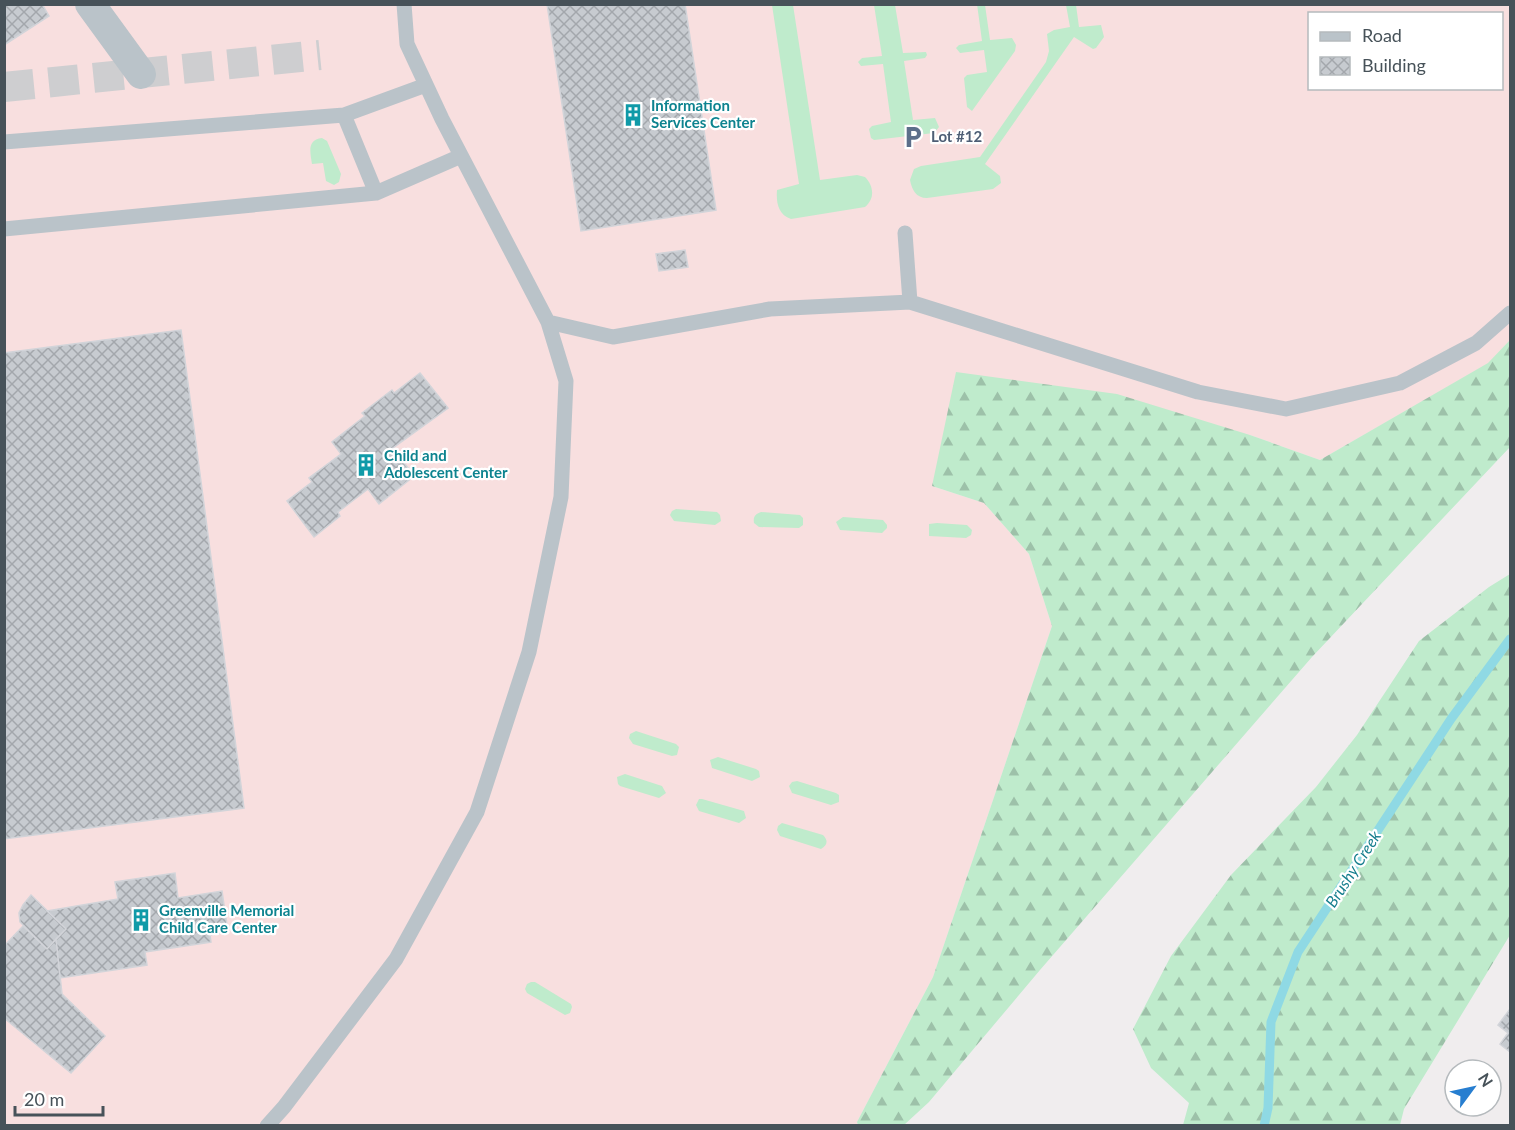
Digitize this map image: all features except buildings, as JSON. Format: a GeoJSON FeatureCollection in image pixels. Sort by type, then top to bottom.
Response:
{"type":"FeatureCollection","features":[{"type":"Feature","properties":{"kind":"street"},"geometry":{"type":"LineString","coordinates":[[90,4],[141,74]]}},
{"type":"Feature","properties":{"kind":"lane"},"geometry":{"type":"LineString","coordinates":[[267,1125],[284,1107],[396,959],[477,812],[529,652],[561,497],[566,381],[548,322],[461,156],[407,44],[404,4]]}},
{"type":"Feature","properties":{"kind":"lane"},"geometry":{"type":"LineString","coordinates":[[4,142],[344,115],[426,85]]}},
{"type":"Feature","properties":{"kind":"lane"},"geometry":{"type":"LineString","coordinates":[[344,115],[376,193]]}},
{"type":"Feature","properties":{"kind":"lane"},"geometry":{"type":"LineString","coordinates":[[4,229],[376,193],[461,156]]}},
{"type":"Feature","properties":{"kind":"lane"},"geometry":{"type":"LineString","coordinates":[[906,233],[910,302]]}},
{"type":"Feature","properties":{"kind":"lane"},"geometry":{"type":"LineString","coordinates":[[548,322],[613,337],[770,309],[910,302],[1198,392],[1286,409],[1400,383],[1476,344],[1510,313]]}},
{"type":"Feature","properties":{"kind":"shaded area"},"geometry":{"type":"Polygon","coordinates":[[[5,5],[1510,5],[1510,340],[1489,363],[1320,460],[1250,435],[932,486],[984,503],[1029,554],[1052,626],[933,977],[857,1122],[858,1125],[5,1126],[5,5]]]}},
{"type":"Feature","properties":{"kind":"green space"},"geometry":{"type":"Polygon","coordinates":[[[977,4],[985,5],[990,40],[1012,38],[1016,45],[1015,51],[972,111],[967,107],[964,78],[967,75],[987,72],[984,50],[960,53],[956,48],[959,45],[982,41],[977,4]]]}},
{"type":"Feature","properties":{"kind":"green space"},"geometry":{"type":"Polygon","coordinates":[[[772,5],[793,5],[820,180],[857,175],[865,177],[870,184],[872,196],[865,207],[791,219],[779,208],[777,190],[799,184],[772,5]]]}},
{"type":"Feature","properties":{"kind":"green space"},"geometry":{"type":"Polygon","coordinates":[[[874,5],[895,5],[903,53],[926,52],[925,58],[904,61],[913,120],[935,118],[939,127],[934,133],[874,140],[871,138],[869,129],[872,126],[891,122],[883,64],[861,66],[858,62],[862,58],[882,56],[874,5]]]}},
{"type":"Feature","properties":{"kind":"green space"},"geometry":{"type":"Polygon","coordinates":[[[1066,5],[1076,5],[1079,27],[1101,25],[1104,37],[1093,49],[1074,37],[985,164],[1000,176],[1001,183],[993,189],[927,198],[917,195],[910,180],[914,169],[980,157],[1046,62],[1049,51],[1047,34],[1070,27],[1066,5]]]}},
{"type":"Feature","properties":{"kind":"green space"},"geometry":{"type":"Polygon","coordinates":[[[322,138],[327,141],[341,174],[339,182],[334,185],[326,181],[323,163],[312,164],[310,151],[312,144],[322,138]]]}},
{"type":"Feature","properties":{"kind":"green space"},"geometry":{"type":"Polygon","coordinates":[[[1510,340],[1510,447],[1312,657],[1040,970],[929,1102],[904,1125],[858,1125],[857,1122],[933,977],[1052,626],[1029,554],[984,503],[932,486],[956,372],[1117,394],[1250,435],[1320,460],[1488,363],[1510,340]]]}},
{"type":"Feature","properties":{"kind":"green space"},"geometry":{"type":"Polygon","coordinates":[[[676,509],[717,512],[721,521],[715,525],[674,521],[670,515],[676,509]]]}},
{"type":"Feature","properties":{"kind":"green space"},"geometry":{"type":"Polygon","coordinates":[[[761,512],[800,515],[803,518],[803,525],[799,528],[759,527],[754,523],[754,519],[761,512]]]}},
{"type":"Feature","properties":{"kind":"green space"},"geometry":{"type":"Polygon","coordinates":[[[843,517],[883,520],[887,528],[882,533],[840,530],[836,522],[843,517]]]}},
{"type":"Feature","properties":{"kind":"green space"},"geometry":{"type":"Polygon","coordinates":[[[929,524],[967,525],[972,530],[971,535],[966,538],[929,536],[929,524]]]}},
{"type":"Feature","properties":{"kind":"green space"},"geometry":{"type":"Polygon","coordinates":[[[1510,574],[1510,935],[1404,1109],[1400,1125],[1183,1125],[1189,1103],[1151,1068],[1133,1029],[1171,956],[1231,875],[1316,787],[1357,735],[1419,641],[1489,587],[1510,574]]]}},
{"type":"Feature","properties":{"kind":"green space"},"geometry":{"type":"Polygon","coordinates":[[[636,731],[676,744],[679,747],[677,755],[672,756],[633,744],[629,738],[630,734],[636,731]]]}},
{"type":"Feature","properties":{"kind":"green space"},"geometry":{"type":"Polygon","coordinates":[[[718,757],[756,769],[760,777],[752,781],[712,768],[710,760],[718,757]]]}},
{"type":"Feature","properties":{"kind":"green space"},"geometry":{"type":"Polygon","coordinates":[[[625,774],[662,786],[666,793],[659,798],[620,786],[617,777],[625,774]]]}},
{"type":"Feature","properties":{"kind":"green space"},"geometry":{"type":"Polygon","coordinates":[[[797,781],[836,793],[839,795],[839,802],[831,805],[792,793],[789,786],[792,782],[797,781]]]}},
{"type":"Feature","properties":{"kind":"green space"},"geometry":{"type":"Polygon","coordinates":[[[699,799],[744,811],[746,818],[739,823],[699,811],[696,805],[699,799]]]}},
{"type":"Feature","properties":{"kind":"green space"},"geometry":{"type":"Polygon","coordinates":[[[782,823],[823,835],[826,844],[821,849],[780,836],[777,830],[782,823]]]}},
{"type":"Feature","properties":{"kind":"green space"},"geometry":{"type":"Polygon","coordinates":[[[531,982],[535,982],[571,1004],[570,1013],[565,1015],[527,993],[525,989],[531,982]]]}},
{"type":"Feature","properties":{"kind":"waterway","name":"Brushy Creek"},"geometry":{"type":"LineString","coordinates":[[1264,1126],[1268,1108],[1271,1022],[1298,952],[1451,719],[1510,639]]}},
{"type":"Feature","properties":{"kind":"tunnel"},"geometry":{"type":"LineString","coordinates":[[4,87],[320,55]]}},
{"type":"Feature","properties":{"kind":"place","name":"Information Services Center"},"geometry":{"type":"Point","coordinates":[633,115]}},
{"type":"Feature","properties":{"kind":"place","name":"Lot #12"},"geometry":{"type":"Point","coordinates":[913,137]}},
{"type":"Feature","properties":{"kind":"place","name":"Child and Adolescent Center"},"geometry":{"type":"Point","coordinates":[366,465]}},
{"type":"Feature","properties":{"kind":"place","name":"Greenville Memorial Child Care Center"},"geometry":{"type":"Point","coordinates":[141,920]}}]}
